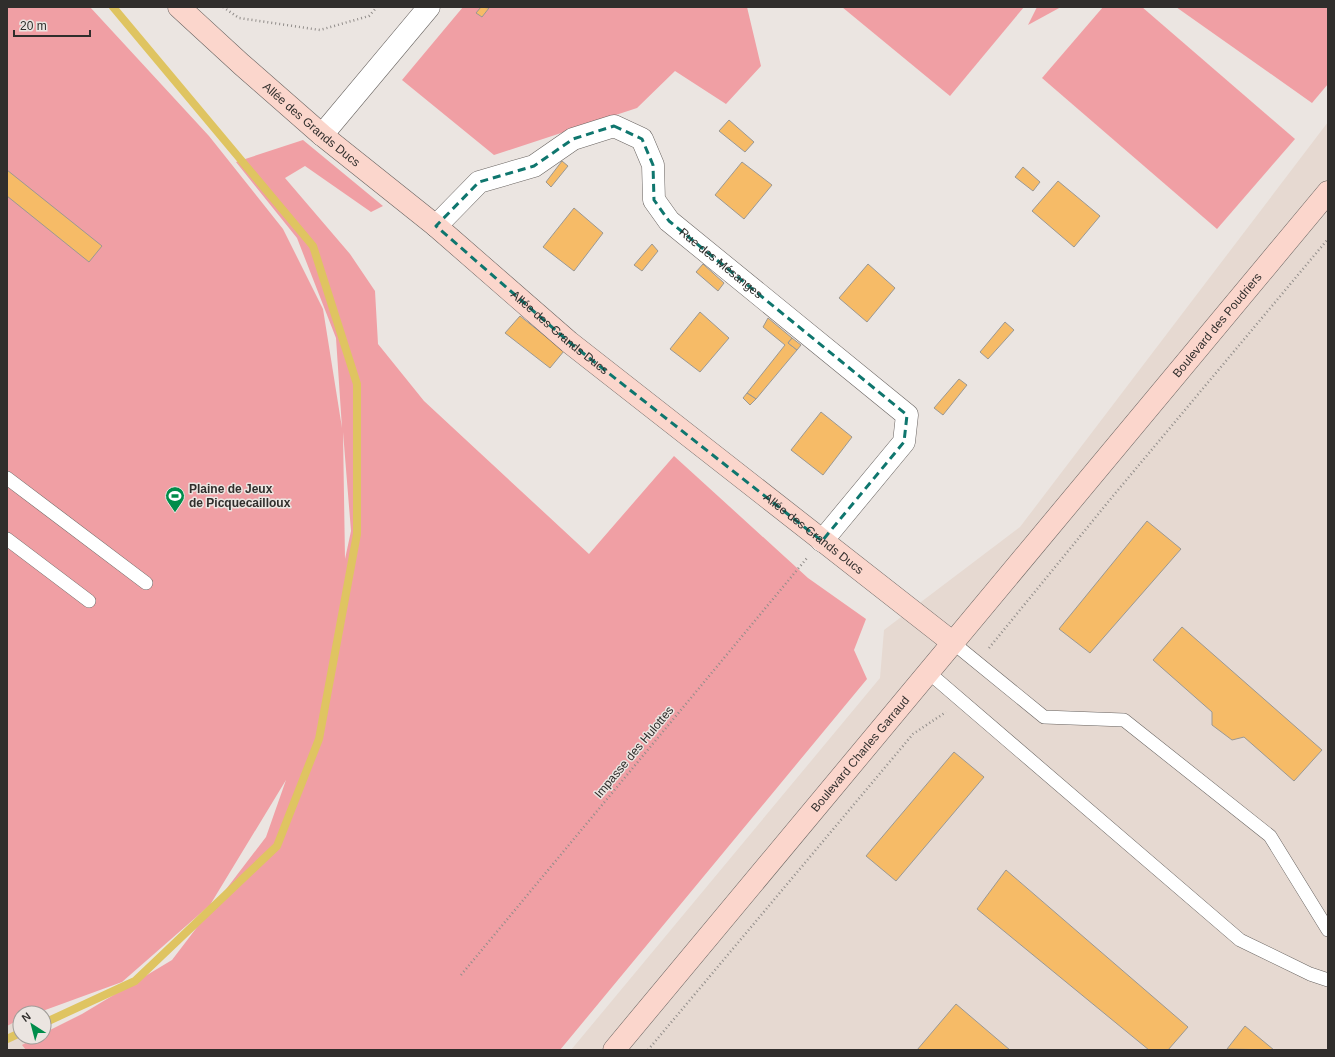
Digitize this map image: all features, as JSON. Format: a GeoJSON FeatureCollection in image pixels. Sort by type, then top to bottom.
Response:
{"type":"FeatureCollection","features":[{"type":"Feature","properties":{"kind":"main road","name":"Allée des Grands Ducs"},"geometry":{"type":"LineString","coordinates":[[179,7],[322,135],[436,226],[569,342],[952,642]]}},
{"type":"Feature","properties":{"kind":"main road","name":"Boulevard des Poudriers"},"geometry":{"type":"LineString","coordinates":[[1106,458],[1328,192]]}},
{"type":"Feature","properties":{"kind":"main road","name":"Boulevard Charles Garraud"},"geometry":{"type":"LineString","coordinates":[[614,1050],[1106,458]]}},
{"type":"Feature","properties":{"kind":"street"},"geometry":{"type":"LineString","coordinates":[[322,135],[429,7]]}},
{"type":"Feature","properties":{"kind":"street","name":"Rue des Mésanges"},"geometry":{"type":"LineString","coordinates":[[436,226],[479,182],[534,166],[573,139],[614,126],[642,139],[653,165],[654,200],[669,221],[907,416],[904,442],[822,541]]}},
{"type":"Feature","properties":{"kind":"lane"},"geometry":{"type":"LineString","coordinates":[[7,478],[146,583]]}},
{"type":"Feature","properties":{"kind":"lane"},"geometry":{"type":"LineString","coordinates":[[7,539],[89,601]]}},
{"type":"Feature","properties":{"kind":"lane"},"geometry":{"type":"LineString","coordinates":[[952,642],[1044,717],[1124,720],[1270,836],[1328,930]]}},
{"type":"Feature","properties":{"kind":"lane"},"geometry":{"type":"LineString","coordinates":[[928,672],[1240,940],[1310,974],[1328,980]]}},
{"type":"Feature","properties":{"kind":"path"},"geometry":{"type":"LineString","coordinates":[[223,7],[239,18],[320,30],[369,16],[377,7]]}},
{"type":"Feature","properties":{"kind":"path","name":"Impasse des Hulottes"},"geometry":{"type":"LineString","coordinates":[[461,975],[822,541]]}},
{"type":"Feature","properties":{"kind":"highlighted area"},"geometry":{"type":"Polygon","coordinates":[[[614,126],[642,139],[653,165],[654,200],[669,221],[907,415],[904,442],[822,541],[569,342],[436,226],[479,182],[534,166],[573,139],[614,126]]]}},
{"type":"Feature","properties":{"kind":"shaded area"},"geometry":{"type":"Polygon","coordinates":[[[7,7],[90,7],[209,136],[283,229],[323,309],[342,428],[336,338],[297,238],[236,162],[303,140],[383,206],[371,212],[305,166],[285,178],[350,254],[375,291],[378,344],[424,401],[589,554],[674,456],[808,578],[866,619],[854,650],[867,679],[560,1050],[26,1050],[22,1045],[52,1045],[52,1029],[82,1014],[172,960],[266,837],[286,780],[210,905],[122,982],[52,1008],[52,1005],[12,1005],[12,1023],[7,1026],[7,7]],[[343,432],[345,559],[351,531],[343,432]]]}},
{"type":"Feature","properties":{"kind":"shaded area"},"geometry":{"type":"Polygon","coordinates":[[[463,7],[747,7],[761,66],[726,104],[675,71],[637,108],[494,155],[402,80],[463,7]]]}},
{"type":"Feature","properties":{"kind":"shaded area"},"geometry":{"type":"Polygon","coordinates":[[[842,7],[1024,7],[950,96],[842,7]]]}},
{"type":"Feature","properties":{"kind":"shaded area"},"geometry":{"type":"Polygon","coordinates":[[[1037,7],[1061,7],[1028,25],[1037,7]]]}},
{"type":"Feature","properties":{"kind":"shaded area"},"geometry":{"type":"Polygon","coordinates":[[[1103,7],[1142,7],[1295,139],[1217,229],[1042,78],[1103,7]]]}},
{"type":"Feature","properties":{"kind":"shaded area"},"geometry":{"type":"Polygon","coordinates":[[[1176,7],[1328,7],[1328,84],[1312,103],[1176,7]]]}},
{"type":"Feature","properties":{"kind":"shaded area"},"geometry":{"type":"Polygon","coordinates":[[[1328,122],[1328,1050],[571,1050],[880,678],[884,630],[1020,527],[1328,122]]]}},
{"type":"Feature","properties":{"kind":"shaded area"},"geometry":{"type":"Polygon","coordinates":[[[12,1022],[12,1045],[37,1045],[43,1050],[7,1050],[7,1026],[12,1022]]]}},
{"type":"Feature","properties":{"kind":"building"},"geometry":{"type":"Polygon","coordinates":[[[481,7],[489,8],[482,17],[476,13],[481,7]]]}},
{"type":"Feature","properties":{"kind":"building"},"geometry":{"type":"Polygon","coordinates":[[[729,120],[754,142],[745,152],[719,131],[729,120]]]}},
{"type":"Feature","properties":{"kind":"building"},"geometry":{"type":"Polygon","coordinates":[[[562,161],[568,166],[551,187],[546,182],[562,161]]]}},
{"type":"Feature","properties":{"kind":"building"},"geometry":{"type":"Polygon","coordinates":[[[742,162],[772,185],[744,219],[715,195],[742,162]]]}},
{"type":"Feature","properties":{"kind":"building"},"geometry":{"type":"Polygon","coordinates":[[[1023,167],[1040,182],[1033,191],[1015,177],[1023,167]]]}},
{"type":"Feature","properties":{"kind":"building"},"geometry":{"type":"Polygon","coordinates":[[[7,170],[102,246],[89,262],[7,196],[7,170]]]}},
{"type":"Feature","properties":{"kind":"building"},"geometry":{"type":"Polygon","coordinates":[[[1058,181],[1100,216],[1074,247],[1032,211],[1058,181]]]}},
{"type":"Feature","properties":{"kind":"building"},"geometry":{"type":"Polygon","coordinates":[[[574,208],[603,233],[574,271],[543,247],[574,208]]]}},
{"type":"Feature","properties":{"kind":"building"},"geometry":{"type":"Polygon","coordinates":[[[652,244],[658,251],[642,271],[634,265],[652,244]]]}},
{"type":"Feature","properties":{"kind":"building"},"geometry":{"type":"Polygon","coordinates":[[[703,264],[724,283],[718,291],[696,272],[703,264]]]}},
{"type":"Feature","properties":{"kind":"building"},"geometry":{"type":"Polygon","coordinates":[[[868,264],[895,288],[867,322],[839,298],[868,264]]]}},
{"type":"Feature","properties":{"kind":"building"},"geometry":{"type":"Polygon","coordinates":[[[700,312],[729,338],[700,372],[670,349],[700,312]]]}},
{"type":"Feature","properties":{"kind":"building"},"geometry":{"type":"Polygon","coordinates":[[[520,316],[564,351],[550,368],[505,333],[520,316]]]}},
{"type":"Feature","properties":{"kind":"building"},"geometry":{"type":"Polygon","coordinates":[[[768,318],[792,338],[788,343],[797,350],[756,399],[747,393],[785,345],[763,327],[768,318]]]}},
{"type":"Feature","properties":{"kind":"building"},"geometry":{"type":"Polygon","coordinates":[[[1005,322],[1014,330],[988,359],[980,352],[1005,322]]]}},
{"type":"Feature","properties":{"kind":"building"},"geometry":{"type":"Polygon","coordinates":[[[792,338],[801,345],[797,350],[788,343],[792,338]]]}},
{"type":"Feature","properties":{"kind":"building"},"geometry":{"type":"Polygon","coordinates":[[[959,379],[967,385],[943,415],[934,408],[959,379]]]}},
{"type":"Feature","properties":{"kind":"building"},"geometry":{"type":"Polygon","coordinates":[[[747,393],[756,399],[750,405],[743,398],[747,393]]]}},
{"type":"Feature","properties":{"kind":"building"},"geometry":{"type":"Polygon","coordinates":[[[821,412],[852,437],[823,475],[791,450],[821,412]]]}},
{"type":"Feature","properties":{"kind":"building"},"geometry":{"type":"Polygon","coordinates":[[[1147,521],[1181,549],[1090,653],[1059,629],[1147,521]]]}},
{"type":"Feature","properties":{"kind":"building"},"geometry":{"type":"Polygon","coordinates":[[[1182,627],[1322,750],[1294,781],[1244,737],[1232,740],[1212,725],[1212,712],[1153,660],[1182,627]]]}},
{"type":"Feature","properties":{"kind":"building"},"geometry":{"type":"Polygon","coordinates":[[[954,752],[984,777],[896,881],[866,856],[954,752]]]}},
{"type":"Feature","properties":{"kind":"building"},"geometry":{"type":"Polygon","coordinates":[[[1006,870],[1188,1027],[1168,1050],[1149,1050],[977,909],[1006,870]]]}},
{"type":"Feature","properties":{"kind":"building"},"geometry":{"type":"Polygon","coordinates":[[[956,1004],[1010,1050],[917,1050],[956,1004]]]}},
{"type":"Feature","properties":{"kind":"building"},"geometry":{"type":"Polygon","coordinates":[[[1245,1026],[1274,1050],[1227,1049],[1245,1026]]]}},
{"type":"Feature","properties":{"kind":"waterway"},"geometry":{"type":"LineString","coordinates":[[52,1019],[135,981],[277,846],[319,739],[357,534],[357,384],[313,246],[113,7]]}},
{"type":"Feature","properties":{"kind":"waterway"},"geometry":{"type":"LineString","coordinates":[[7,1039],[12,1037]]}},
{"type":"Feature","properties":{"kind":"place","name":"Plaine de Jeux de Picquecailloux"},"geometry":{"type":"Point","coordinates":[175,513]}}]}
